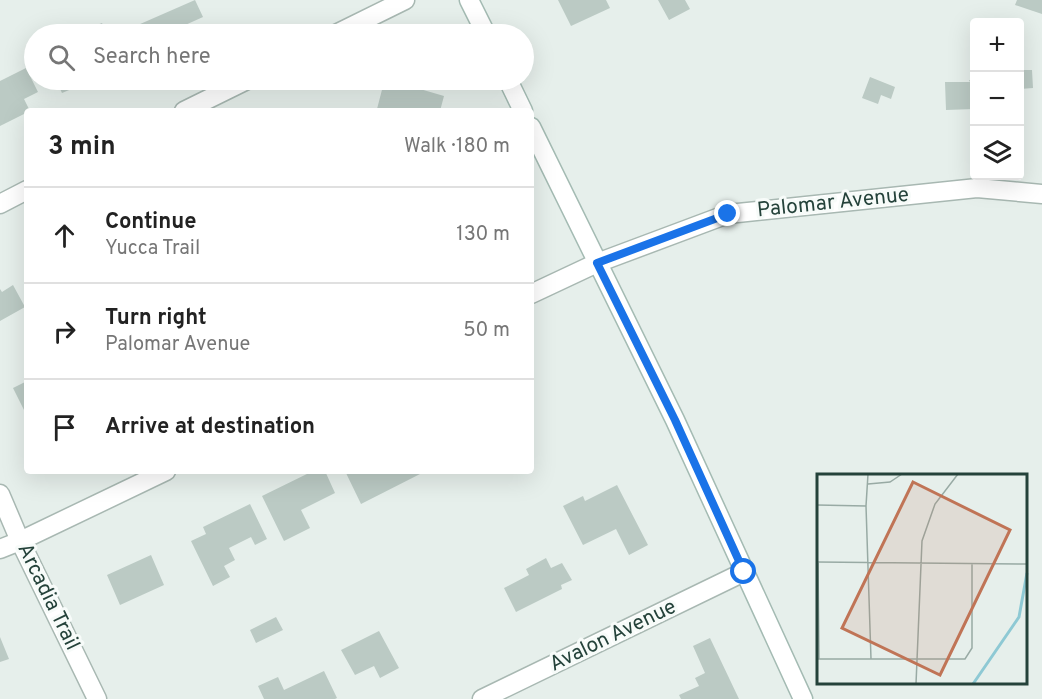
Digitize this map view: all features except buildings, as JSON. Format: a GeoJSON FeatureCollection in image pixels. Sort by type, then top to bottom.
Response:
{"type":"FeatureCollection","features":[{"type":"Feature","properties":{"kind":"street"},"geometry":{"type":"LineString","coordinates":[[356,24],[405,0]]}},
{"type":"Feature","properties":{"kind":"street"},"geometry":{"type":"LineString","coordinates":[[469,0],[481,24]]}},
{"type":"Feature","properties":{"kind":"street"},"geometry":{"type":"LineString","coordinates":[[190,108],[227,90]]}},
{"type":"Feature","properties":{"kind":"street"},"geometry":{"type":"LineString","coordinates":[[513,90],[522,108]]}},
{"type":"Feature","properties":{"kind":"street"},"geometry":{"type":"LineString","coordinates":[[534,133],[675,420],[803,699]]}},
{"type":"Feature","properties":{"kind":"street","name":"Palomar Avenue"},"geometry":{"type":"LineString","coordinates":[[534,293],[597,263],[728,214],[977,188],[1042,194]]}},
{"type":"Feature","properties":{"kind":"street"},"geometry":{"type":"LineString","coordinates":[[0,204],[24,192]]}},
{"type":"Feature","properties":{"kind":"street"},"geometry":{"type":"LineString","coordinates":[[0,549],[20,542],[160,474]]}},
{"type":"Feature","properties":{"kind":"street","name":"Arcadia Trail"},"geometry":{"type":"LineString","coordinates":[[0,494],[20,542],[97,699]]}},
{"type":"Feature","properties":{"kind":"street","name":"Avalon Avenue"},"geometry":{"type":"LineString","coordinates":[[482,699],[744,572]]}},
{"type":"Feature","properties":{"kind":"route"},"geometry":{"type":"LineString","coordinates":[[728,214],[597,263],[675,420],[744,572]]}}]}
